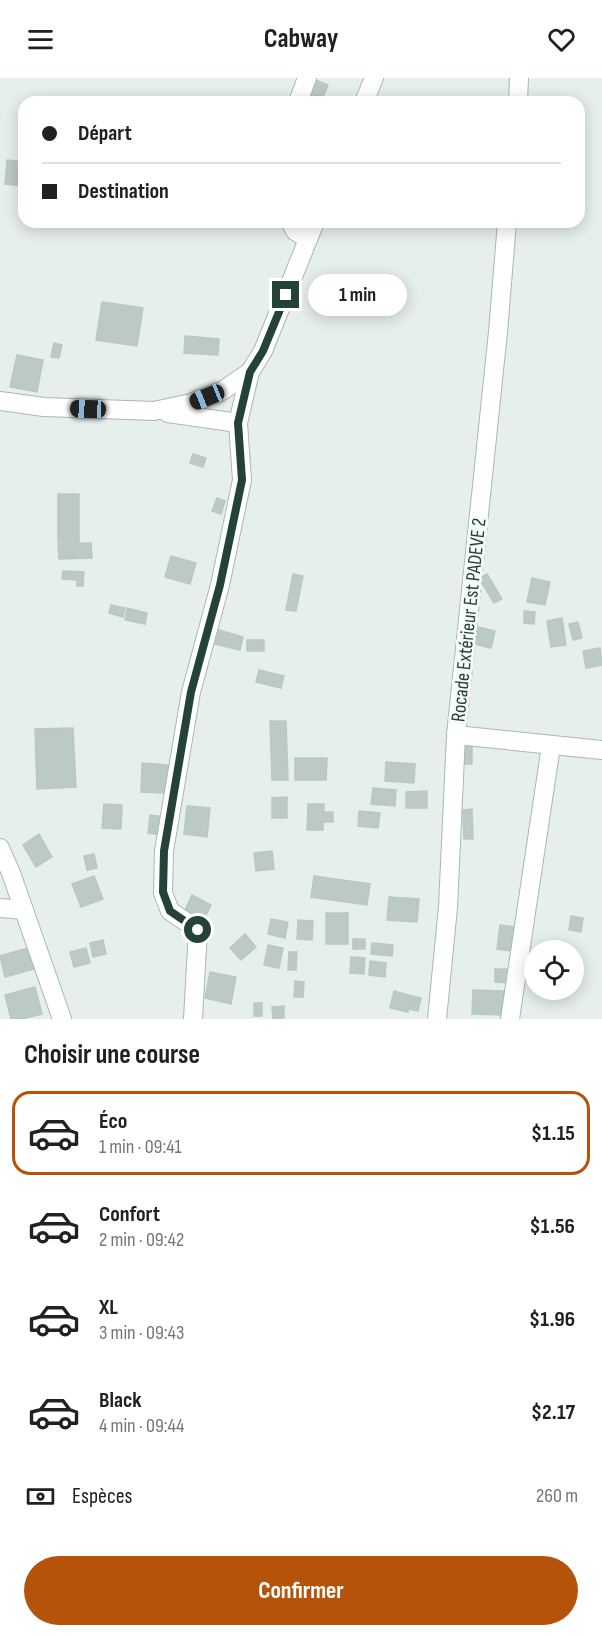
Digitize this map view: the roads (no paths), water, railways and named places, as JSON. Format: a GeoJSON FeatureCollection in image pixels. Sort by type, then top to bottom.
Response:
{"type":"FeatureCollection","features":[{"type":"Feature","properties":{"kind":"street"},"geometry":{"type":"LineString","coordinates":[[300,96],[307,78]]}},
{"type":"Feature","properties":{"kind":"street"},"geometry":{"type":"LineString","coordinates":[[366,96],[374,78]]}},
{"type":"Feature","properties":{"kind":"street"},"geometry":{"type":"LineString","coordinates":[[518,96],[519,78]]}},
{"type":"Feature","properties":{"kind":"street"},"geometry":{"type":"LineString","coordinates":[[293,228],[308,239]]}},
{"type":"Feature","properties":{"kind":"street"},"geometry":{"type":"LineString","coordinates":[[193,1019],[198,930],[170,911],[163,892],[164,851],[191,692],[220,585],[242,480],[238,423],[250,372],[263,351],[313,228]]}},
{"type":"Feature","properties":{"kind":"street","name":"Rocade Extérieur Est PADEVE 2"},"geometry":{"type":"LineString","coordinates":[[437,1019],[448,907],[456,735],[498,332],[507,228]]}},
{"type":"Feature","properties":{"kind":"street"},"geometry":{"type":"LineString","coordinates":[[154,411],[191,403],[222,391],[250,372]]}},
{"type":"Feature","properties":{"kind":"street"},"geometry":{"type":"LineString","coordinates":[[0,401],[44,407],[154,411],[238,423]]}},
{"type":"Feature","properties":{"kind":"street"},"geometry":{"type":"LineString","coordinates":[[456,735],[602,750]]}},
{"type":"Feature","properties":{"kind":"street"},"geometry":{"type":"LineString","coordinates":[[510,1019],[551,746]]}},
{"type":"Feature","properties":{"kind":"street"},"geometry":{"type":"LineString","coordinates":[[0,848],[5,870],[24,910],[62,1019]]}},
{"type":"Feature","properties":{"kind":"street"},"geometry":{"type":"LineString","coordinates":[[0,908],[24,910]]}}]}
